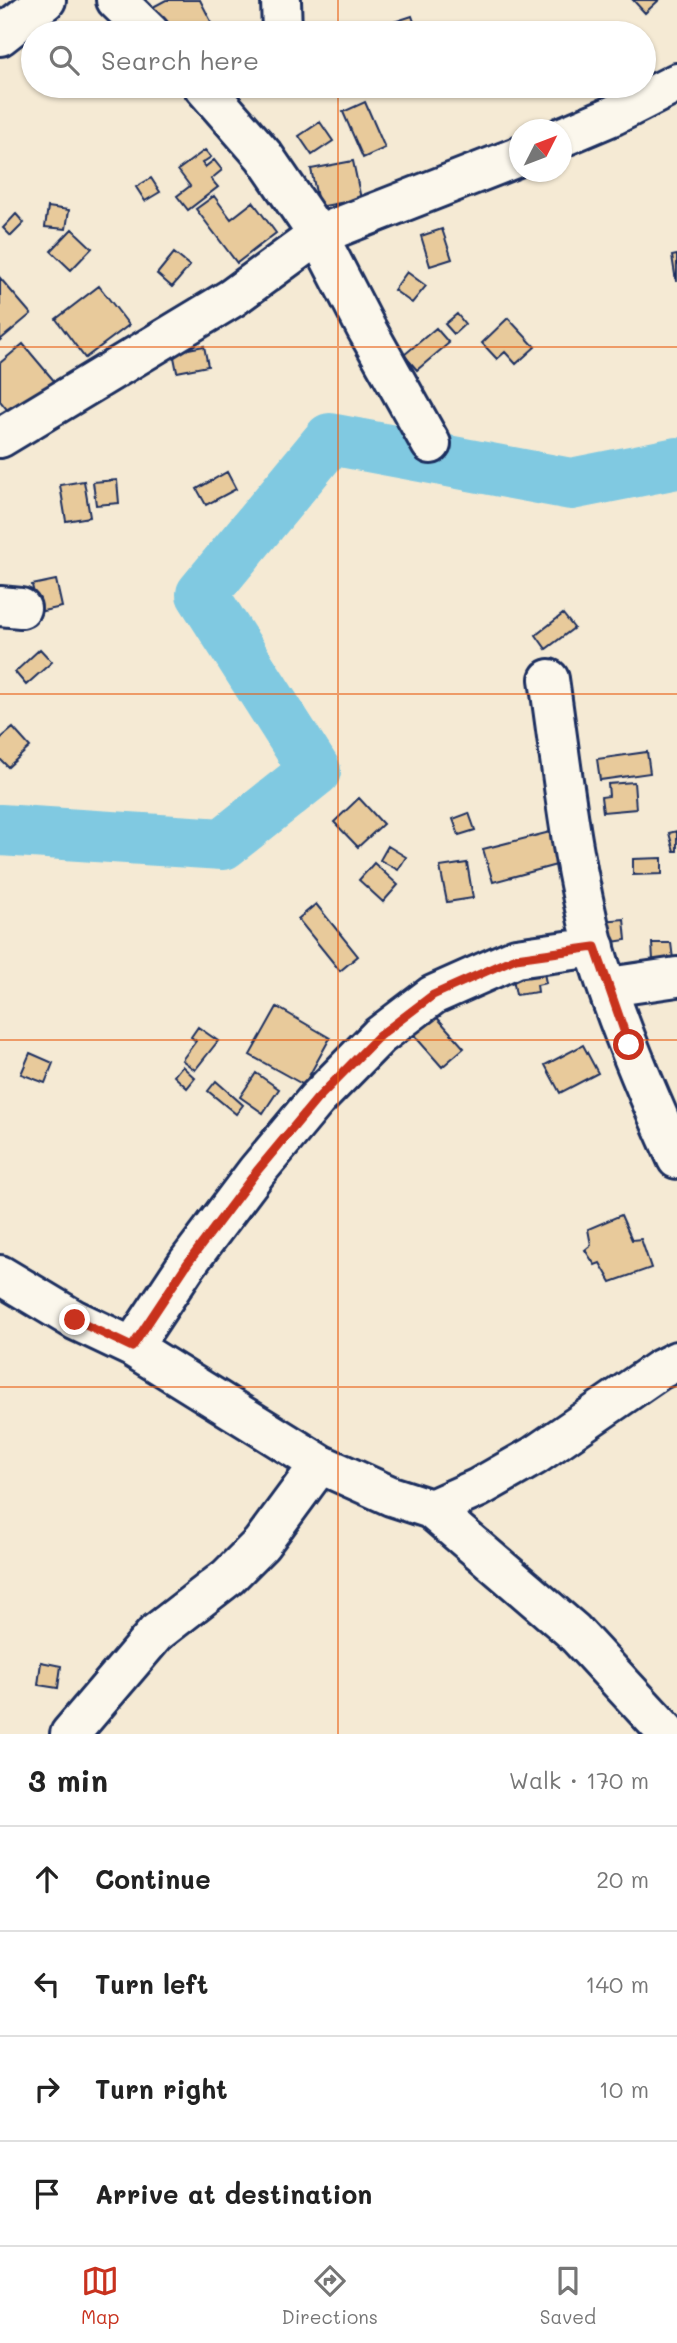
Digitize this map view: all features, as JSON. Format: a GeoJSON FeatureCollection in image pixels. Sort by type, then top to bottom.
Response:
{"type":"FeatureCollection","features":[{"type":"Feature","properties":{"kind":"street"},"geometry":{"type":"LineString","coordinates":[[0,36],[46,0]]}},
{"type":"Feature","properties":{"kind":"street"},"geometry":{"type":"LineString","coordinates":[[117,0],[138,21]]}},
{"type":"Feature","properties":{"kind":"street"},"geometry":{"type":"LineString","coordinates":[[281,0],[282,21]]}},
{"type":"Feature","properties":{"kind":"street"},"geometry":{"type":"LineString","coordinates":[[656,94],[677,83]]}},
{"type":"Feature","properties":{"kind":"street"},"geometry":{"type":"LineString","coordinates":[[224,98],[318,234],[366,328],[431,444]]}},
{"type":"Feature","properties":{"kind":"street"},"geometry":{"type":"LineString","coordinates":[[572,134],[647,98]]}},
{"type":"Feature","properties":{"kind":"street"},"geometry":{"type":"LineString","coordinates":[[0,438],[232,298],[318,234],[509,160]]}},
{"type":"Feature","properties":{"kind":"street"},"geometry":{"type":"LineString","coordinates":[[550,679],[576,863],[595,947],[629,1045],[677,1159]]}},
{"type":"Feature","properties":{"kind":"street"},"geometry":{"type":"LineString","coordinates":[[132,1347],[187,1264],[257,1171],[317,1099],[379,1036],[433,995],[516,958],[595,947]]}},
{"type":"Feature","properties":{"kind":"street"},"geometry":{"type":"LineString","coordinates":[[609,987],[677,977]]}},
{"type":"Feature","properties":{"kind":"street"},"geometry":{"type":"LineString","coordinates":[[0,1275],[75,1320],[132,1347],[320,1464],[391,1496],[431,1509],[573,1631],[668,1734]]}},
{"type":"Feature","properties":{"kind":"street"},"geometry":{"type":"LineString","coordinates":[[431,1509],[478,1488],[534,1456],[659,1370],[677,1361]]}},
{"type":"Feature","properties":{"kind":"street"},"geometry":{"type":"LineString","coordinates":[[70,1734],[156,1633],[228,1577],[261,1544],[320,1464]]}},
{"type":"Feature","properties":{"kind":"building"},"geometry":{"type":"Polygon","coordinates":[[[166,0],[200,0],[211,21],[161,21],[153,7],[166,0]]]}},
{"type":"Feature","properties":{"kind":"building"},"geometry":{"type":"Polygon","coordinates":[[[633,0],[659,0],[645,13],[633,0]]]}},
{"type":"Feature","properties":{"kind":"building"},"geometry":{"type":"Polygon","coordinates":[[[412,16],[414,21],[397,21],[412,16]]]}},
{"type":"Feature","properties":{"kind":"building"},"geometry":{"type":"Polygon","coordinates":[[[365,102],[385,148],[363,158],[343,112],[365,102]]]}},
{"type":"Feature","properties":{"kind":"building"},"geometry":{"type":"Polygon","coordinates":[[[320,122],[333,141],[312,155],[299,136],[320,122]]]}},
{"type":"Feature","properties":{"kind":"building"},"geometry":{"type":"Polygon","coordinates":[[[205,150],[211,157],[202,163],[205,167],[214,160],[222,170],[211,179],[218,187],[188,210],[177,196],[190,186],[178,170],[205,150]]]}},
{"type":"Feature","properties":{"kind":"building"},"geometry":{"type":"Polygon","coordinates":[[[353,161],[361,199],[319,207],[311,169],[353,161]]]}},
{"type":"Feature","properties":{"kind":"building"},"geometry":{"type":"Polygon","coordinates":[[[151,178],[160,192],[145,201],[136,187],[151,178]]]}},
{"type":"Feature","properties":{"kind":"building"},"geometry":{"type":"Polygon","coordinates":[[[214,196],[231,219],[253,202],[276,233],[237,263],[196,209],[214,196]]]}},
{"type":"Feature","properties":{"kind":"building"},"geometry":{"type":"Polygon","coordinates":[[[48,207],[69,210],[66,229],[45,227],[48,207]]]}},
{"type":"Feature","properties":{"kind":"building"},"geometry":{"type":"Polygon","coordinates":[[[16,214],[24,223],[11,236],[3,228],[16,214]]]}},
{"type":"Feature","properties":{"kind":"building"},"geometry":{"type":"Polygon","coordinates":[[[72,229],[92,248],[71,270],[51,251],[72,229]]]}},
{"type":"Feature","properties":{"kind":"building"},"geometry":{"type":"Polygon","coordinates":[[[442,229],[452,259],[430,266],[421,236],[442,229]]]}},
{"type":"Feature","properties":{"kind":"building"},"geometry":{"type":"Polygon","coordinates":[[[174,253],[190,266],[172,287],[157,274],[174,253]]]}},
{"type":"Feature","properties":{"kind":"building"},"geometry":{"type":"Polygon","coordinates":[[[677,255],[677,281],[676,281],[672,256],[677,255]]]}},
{"type":"Feature","properties":{"kind":"building"},"geometry":{"type":"Polygon","coordinates":[[[407,272],[426,286],[412,303],[394,290],[407,272]]]}},
{"type":"Feature","properties":{"kind":"building"},"geometry":{"type":"Polygon","coordinates":[[[0,278],[31,314],[0,340],[0,278]]]}},
{"type":"Feature","properties":{"kind":"building"},"geometry":{"type":"Polygon","coordinates":[[[99,286],[129,325],[85,358],[56,319],[99,286]]]}},
{"type":"Feature","properties":{"kind":"building"},"geometry":{"type":"Polygon","coordinates":[[[457,314],[465,324],[454,334],[445,324],[457,314]]]}},
{"type":"Feature","properties":{"kind":"building"},"geometry":{"type":"Polygon","coordinates":[[[508,318],[535,347],[516,364],[505,352],[497,359],[482,343],[508,318]]]}},
{"type":"Feature","properties":{"kind":"building"},"geometry":{"type":"Polygon","coordinates":[[[436,328],[449,343],[417,370],[404,355],[436,328]]]}},
{"type":"Feature","properties":{"kind":"building"},"geometry":{"type":"Polygon","coordinates":[[[23,344],[55,382],[13,417],[0,401],[0,363],[23,344]]]}},
{"type":"Feature","properties":{"kind":"building"},"geometry":{"type":"Polygon","coordinates":[[[204,346],[208,366],[177,372],[173,352],[204,346]]]}},
{"type":"Feature","properties":{"kind":"building"},"geometry":{"type":"Polygon","coordinates":[[[227,472],[236,489],[206,505],[197,489],[227,472]]]}},
{"type":"Feature","properties":{"kind":"building"},"geometry":{"type":"Polygon","coordinates":[[[117,480],[119,503],[96,505],[93,482],[117,480]]]}},
{"type":"Feature","properties":{"kind":"building"},"geometry":{"type":"Polygon","coordinates":[[[84,481],[90,517],[66,521],[60,485],[84,481]]]}},
{"type":"Feature","properties":{"kind":"building"},"geometry":{"type":"Polygon","coordinates":[[[56,580],[62,607],[38,612],[32,585],[56,580]]]}},
{"type":"Feature","properties":{"kind":"building"},"geometry":{"type":"Polygon","coordinates":[[[563,614],[574,628],[546,649],[536,635],[563,614]]]}},
{"type":"Feature","properties":{"kind":"building"},"geometry":{"type":"Polygon","coordinates":[[[40,649],[52,662],[26,685],[15,672],[40,649]]]}},
{"type":"Feature","properties":{"kind":"building"},"geometry":{"type":"Polygon","coordinates":[[[13,728],[30,747],[8,767],[0,759],[0,739],[13,728]]]}},
{"type":"Feature","properties":{"kind":"building"},"geometry":{"type":"Polygon","coordinates":[[[647,752],[650,773],[600,780],[597,759],[647,752]]]}},
{"type":"Feature","properties":{"kind":"building"},"geometry":{"type":"Polygon","coordinates":[[[634,782],[636,809],[603,812],[601,797],[609,796],[608,784],[634,782]]]}},
{"type":"Feature","properties":{"kind":"building"},"geometry":{"type":"Polygon","coordinates":[[[359,798],[383,824],[358,847],[334,822],[359,798]]]}},
{"type":"Feature","properties":{"kind":"building"},"geometry":{"type":"Polygon","coordinates":[[[469,813],[475,830],[459,835],[453,819],[469,813]]]}},
{"type":"Feature","properties":{"kind":"building"},"geometry":{"type":"Polygon","coordinates":[[[677,831],[677,851],[674,851],[669,833],[677,831]]]}},
{"type":"Feature","properties":{"kind":"building"},"geometry":{"type":"Polygon","coordinates":[[[550,832],[560,864],[493,882],[483,849],[550,832]]]}},
{"type":"Feature","properties":{"kind":"building"},"geometry":{"type":"Polygon","coordinates":[[[388,846],[406,857],[398,870],[380,860],[388,846]]]}},
{"type":"Feature","properties":{"kind":"building"},"geometry":{"type":"Polygon","coordinates":[[[662,858],[662,874],[633,875],[633,859],[662,858]]]}},
{"type":"Feature","properties":{"kind":"building"},"geometry":{"type":"Polygon","coordinates":[[[374,863],[398,885],[383,902],[359,880],[374,863]]]}},
{"type":"Feature","properties":{"kind":"building"},"geometry":{"type":"Polygon","coordinates":[[[467,863],[473,898],[447,902],[440,867],[467,863]]]}},
{"type":"Feature","properties":{"kind":"building"},"geometry":{"type":"Polygon","coordinates":[[[316,904],[358,956],[340,971],[298,919],[316,904]]]}},
{"type":"Feature","properties":{"kind":"building"},"geometry":{"type":"Polygon","coordinates":[[[624,919],[626,940],[605,943],[602,921],[624,919]]]}},
{"type":"Feature","properties":{"kind":"building"},"geometry":{"type":"Polygon","coordinates":[[[652,943],[671,943],[673,959],[653,960],[652,943]]]}},
{"type":"Feature","properties":{"kind":"building"},"geometry":{"type":"Polygon","coordinates":[[[544,973],[546,983],[537,985],[538,992],[516,995],[513,978],[544,973]]]}},
{"type":"Feature","properties":{"kind":"building"},"geometry":{"type":"Polygon","coordinates":[[[277,1007],[330,1038],[304,1085],[250,1055],[277,1007]]]}},
{"type":"Feature","properties":{"kind":"building"},"geometry":{"type":"Polygon","coordinates":[[[433,1013],[464,1048],[442,1067],[412,1033],[433,1013]]]}},
{"type":"Feature","properties":{"kind":"building"},"geometry":{"type":"Polygon","coordinates":[[[198,1027],[218,1041],[195,1070],[182,1060],[196,1041],[191,1037],[198,1027]]]}},
{"type":"Feature","properties":{"kind":"building"},"geometry":{"type":"Polygon","coordinates":[[[583,1045],[598,1073],[560,1093],[545,1065],[583,1045]]]}},
{"type":"Feature","properties":{"kind":"building"},"geometry":{"type":"Polygon","coordinates":[[[30,1053],[53,1063],[45,1083],[21,1074],[30,1053]]]}},
{"type":"Feature","properties":{"kind":"building"},"geometry":{"type":"Polygon","coordinates":[[[182,1066],[195,1078],[187,1088],[174,1076],[182,1066]]]}},
{"type":"Feature","properties":{"kind":"building"},"geometry":{"type":"Polygon","coordinates":[[[256,1073],[279,1089],[263,1113],[240,1097],[256,1073]]]}},
{"type":"Feature","properties":{"kind":"building"},"geometry":{"type":"Polygon","coordinates":[[[216,1081],[243,1105],[236,1114],[208,1091],[216,1081]]]}},
{"type":"Feature","properties":{"kind":"building"},"geometry":{"type":"Polygon","coordinates":[[[621,1215],[632,1240],[641,1239],[651,1268],[611,1282],[600,1263],[595,1265],[585,1250],[591,1245],[588,1229],[621,1215]]]}},
{"type":"Feature","properties":{"kind":"building"},"geometry":{"type":"Polygon","coordinates":[[[41,1662],[61,1666],[58,1688],[38,1685],[41,1662]]]}},
{"type":"Feature","properties":{"kind":"waterway"},"geometry":{"type":"LineString","coordinates":[[0,830],[223,844],[315,771],[202,594],[330,439],[571,484],[677,463]]}},
{"type":"Feature","properties":{"kind":"route"},"geometry":{"type":"LineString","coordinates":[[75,1320],[132,1347],[187,1264],[257,1171],[317,1099],[379,1036],[433,995],[516,958],[595,947],[629,1045]]}}]}
